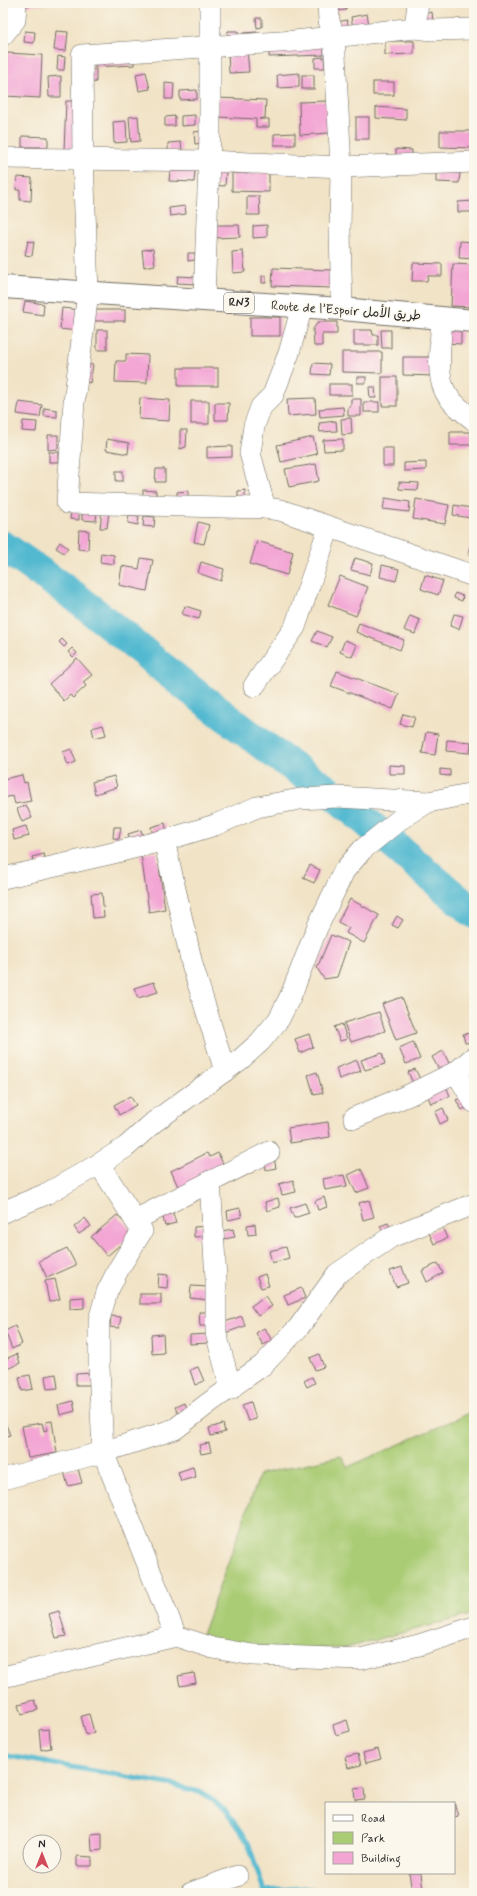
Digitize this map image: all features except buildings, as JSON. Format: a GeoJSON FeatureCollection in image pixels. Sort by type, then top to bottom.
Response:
{"type":"FeatureCollection","features":[{"type":"Feature","properties":{"kind":"highway","name":"Route de l’Espoir طريق الأمل"},"geometry":{"type":"LineString","coordinates":[[3,287],[88,294],[342,309],[474,321]]}},
{"type":"Feature","properties":{"kind":"street"},"geometry":{"type":"LineString","coordinates":[[3,35],[15,20],[16,3]]}},
{"type":"Feature","properties":{"kind":"street"},"geometry":{"type":"LineString","coordinates":[[204,300],[211,47],[210,3]]}},
{"type":"Feature","properties":{"kind":"street"},"geometry":{"type":"LineString","coordinates":[[328,3],[329,21],[334,36],[340,167],[342,309]]}},
{"type":"Feature","properties":{"kind":"street"},"geometry":{"type":"LineString","coordinates":[[415,28],[418,3]]}},
{"type":"Feature","properties":{"kind":"street"},"geometry":{"type":"LineString","coordinates":[[474,29],[432,30],[415,28],[211,47],[82,55],[83,158],[88,294],[74,402],[67,503],[265,508],[280,510],[474,576]]}},
{"type":"Feature","properties":{"kind":"street"},"geometry":{"type":"LineString","coordinates":[[3,158],[208,161],[340,167],[474,162]]}},
{"type":"Feature","properties":{"kind":"street"},"geometry":{"type":"LineString","coordinates":[[265,508],[250,453],[254,426],[261,407],[273,395],[289,353],[302,307]]}},
{"type":"Feature","properties":{"kind":"street"},"geometry":{"type":"LineString","coordinates":[[442,318],[441,376],[444,390],[460,409],[474,420]]}},
{"type":"Feature","properties":{"kind":"street"},"geometry":{"type":"LineString","coordinates":[[254,686],[296,627],[329,527]]}},
{"type":"Feature","properties":{"kind":"street"},"geometry":{"type":"LineString","coordinates":[[3,878],[164,840],[215,825],[257,807],[300,799],[337,797],[428,802],[474,793]]}},
{"type":"Feature","properties":{"kind":"street"},"geometry":{"type":"LineString","coordinates":[[3,1212],[46,1194],[126,1147],[154,1122],[225,1071],[260,1042],[279,1019],[291,995],[317,928],[344,871],[362,850],[381,833],[428,802]]}},
{"type":"Feature","properties":{"kind":"street"},"geometry":{"type":"LineString","coordinates":[[164,840],[192,964],[225,1071]]}},
{"type":"Feature","properties":{"kind":"street"},"geometry":{"type":"LineString","coordinates":[[354,1118],[409,1095],[456,1072],[474,1057]]}},
{"type":"Feature","properties":{"kind":"street"},"geometry":{"type":"LineString","coordinates":[[456,1072],[474,1102]]}},
{"type":"Feature","properties":{"kind":"street"},"geometry":{"type":"LineString","coordinates":[[135,1220],[269,1152]]}},
{"type":"Feature","properties":{"kind":"street"},"geometry":{"type":"LineString","coordinates":[[99,1164],[142,1231],[119,1268],[107,1292],[99,1320],[99,1366],[103,1452],[176,1636]]}},
{"type":"Feature","properties":{"kind":"street"},"geometry":{"type":"LineString","coordinates":[[210,1182],[216,1279],[216,1333],[231,1389]]}},
{"type":"Feature","properties":{"kind":"street"},"geometry":{"type":"LineString","coordinates":[[3,1479],[103,1452],[175,1429],[210,1402],[264,1365],[299,1327],[337,1274],[391,1237],[474,1204]]}},
{"type":"Feature","properties":{"kind":"street"},"geometry":{"type":"LineString","coordinates":[[3,1677],[176,1636],[213,1648],[253,1655],[360,1659],[419,1645],[474,1627]]}},
{"type":"Feature","properties":{"kind":"street"},"geometry":{"type":"LineString","coordinates":[[191,1893],[237,1876]]}},
{"type":"Feature","properties":{"kind":"green space"},"geometry":{"type":"Polygon","coordinates":[[[474,1411],[474,1614],[345,1648],[294,1649],[200,1640],[260,1474],[341,1456],[348,1467],[474,1411]]]}},
{"type":"Feature","properties":{"kind":"waterway"},"geometry":{"type":"LineString","coordinates":[[3,546],[77,598],[179,681],[276,755],[337,797],[474,913]]}},
{"type":"Feature","properties":{"kind":"waterway"},"geometry":{"type":"LineString","coordinates":[[3,1755],[174,1785],[203,1793],[225,1810],[248,1842],[264,1891],[304,1888],[330,1893]]}}]}
